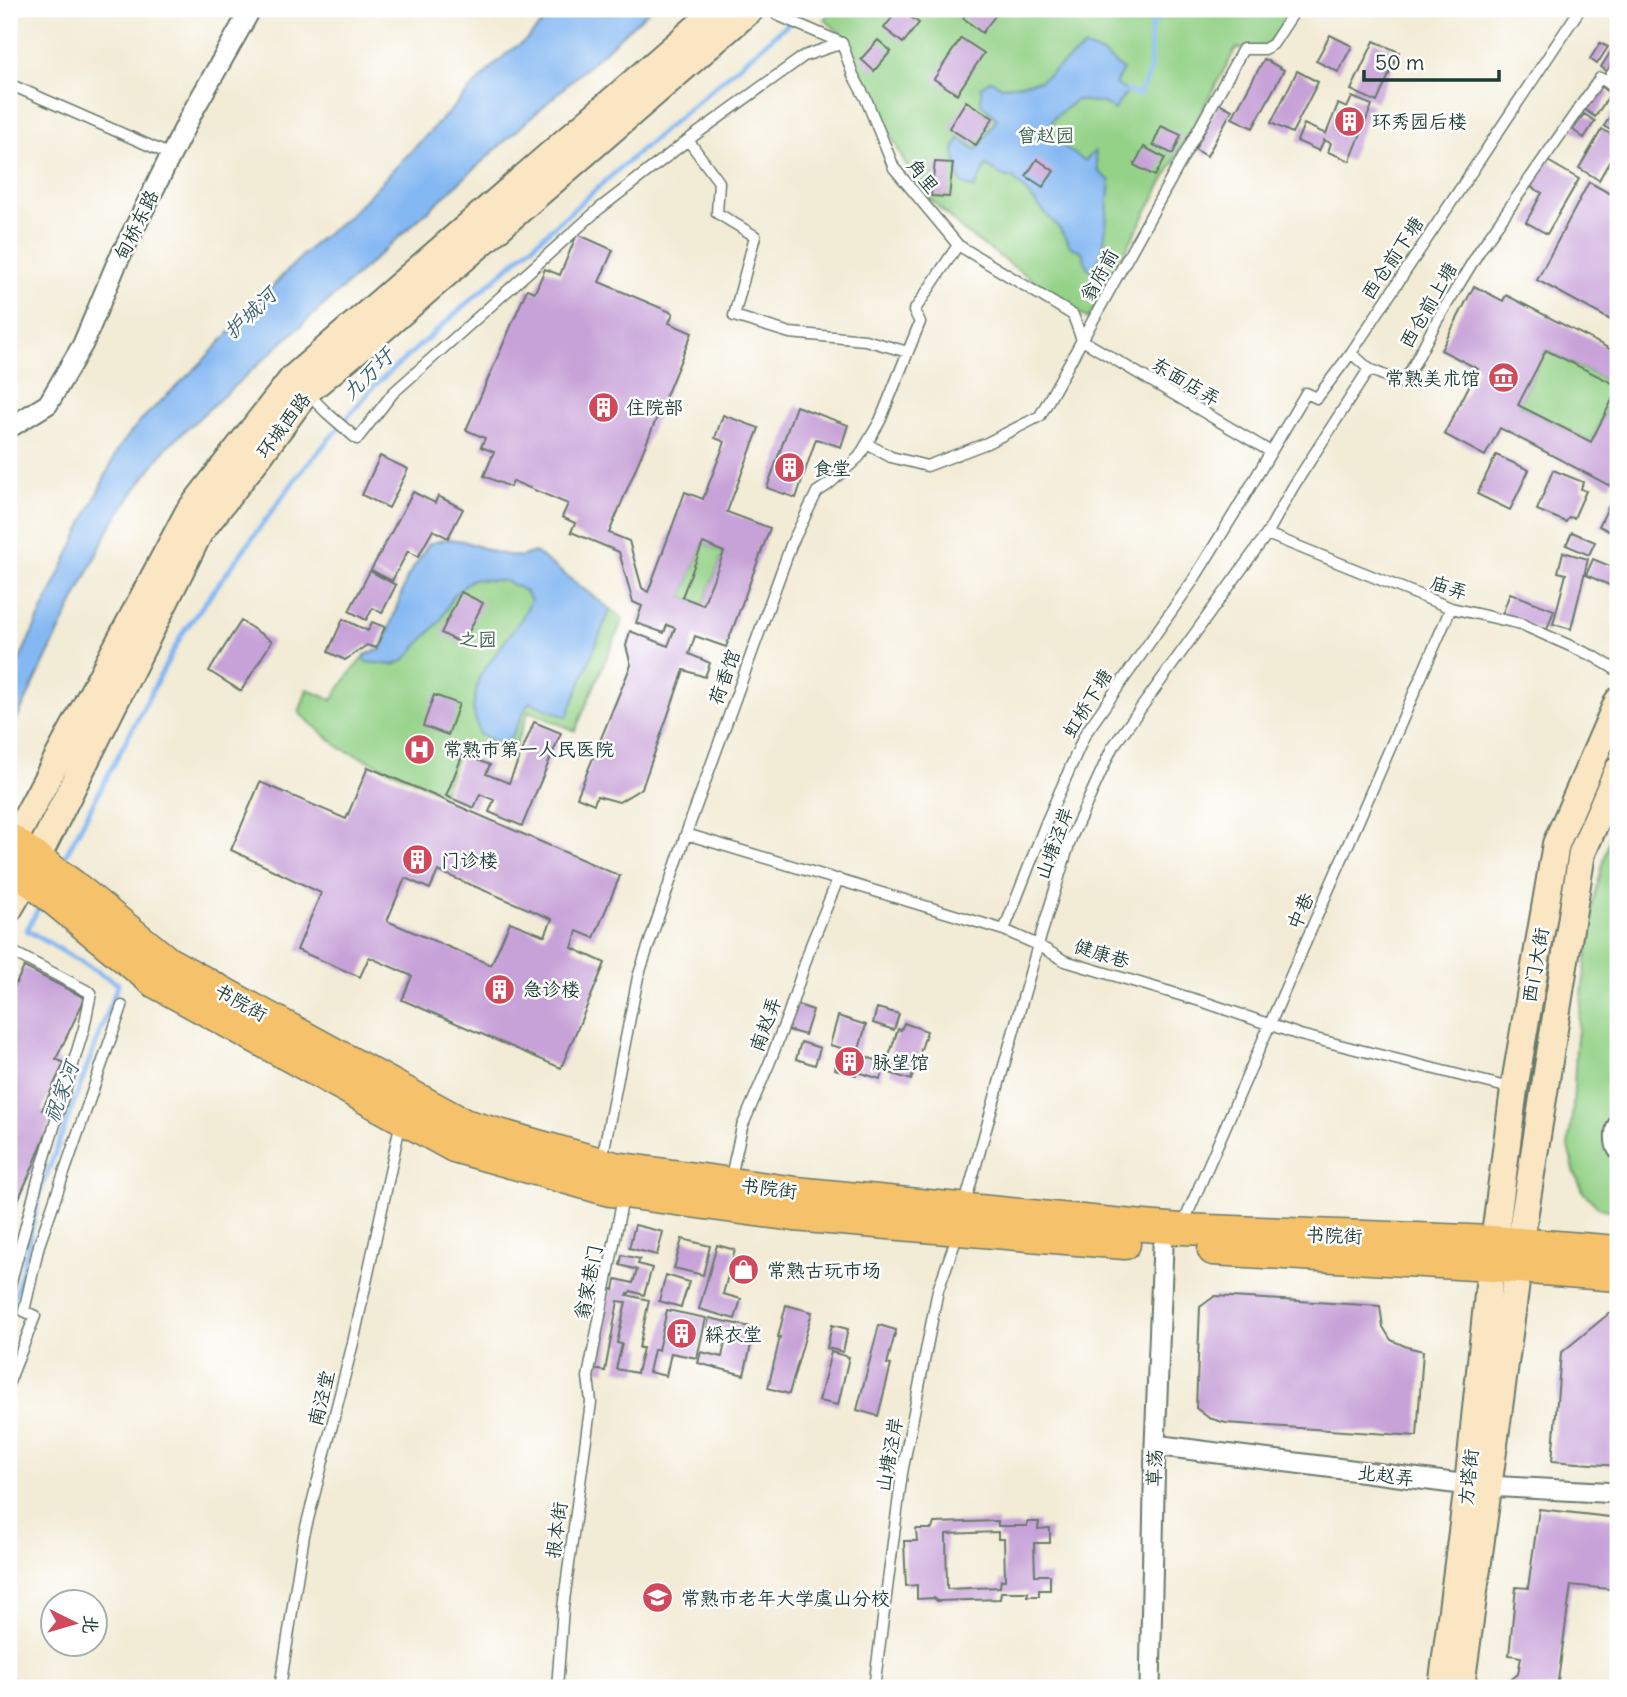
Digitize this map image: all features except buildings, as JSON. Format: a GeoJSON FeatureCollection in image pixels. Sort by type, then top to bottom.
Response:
{"type":"FeatureCollection","features":[{"type":"Feature","properties":{"kind":"main road","name":"环城西路"},"geometry":{"type":"LineString","coordinates":[[9,909],[17,856],[188,513],[300,385],[718,9]]}},
{"type":"Feature","properties":{"kind":"main road","name":"环城西路"},"geometry":{"type":"LineString","coordinates":[[300,385],[380,331],[751,9]]}},
{"type":"Feature","properties":{"kind":"main road","name":"西门大街"},"geometry":{"type":"LineString","coordinates":[[1506,1255],[1514,1089],[1556,844],[1618,701]]}},
{"type":"Feature","properties":{"kind":"main road","name":"西门大街"},"geometry":{"type":"LineString","coordinates":[[1506,1255],[1582,852],[1618,770]]}},
{"type":"Feature","properties":{"kind":"main road","name":"书院街"},"geometry":{"type":"LineString","coordinates":[[17,856],[154,982],[454,1147],[624,1193],[794,1216],[962,1218]]}},
{"type":"Feature","properties":{"kind":"main road","name":"书院街"},"geometry":{"type":"LineString","coordinates":[[17,856],[73,885],[168,962],[464,1124],[615,1167],[962,1218],[1172,1238],[1506,1255],[1618,1251]]}},
{"type":"Feature","properties":{"kind":"main road","name":"书院街"},"geometry":{"type":"LineString","coordinates":[[1506,1255],[1618,1276]]}},
{"type":"Feature","properties":{"kind":"main road","name":"方塔街"},"geometry":{"type":"LineString","coordinates":[[1460,1688],[1478,1486],[1506,1255]]}},
{"type":"Feature","properties":{"kind":"main road","name":"方塔街"},"geometry":{"type":"LineString","coordinates":[[1442,1688],[1478,1486]]}},
{"type":"Feature","properties":{"kind":"street","name":"甸桥东路"},"geometry":{"type":"LineString","coordinates":[[9,428],[48,404],[83,344],[116,265],[193,111],[251,9]]}},
{"type":"Feature","properties":{"kind":"street"},"geometry":{"type":"LineString","coordinates":[[1618,1125],[1618,1150]]}},
{"type":"Feature","properties":{"kind":"street","name":"草荡"},"geometry":{"type":"LineString","coordinates":[[1150,1688],[1155,1444],[1172,1238]]}},
{"type":"Feature","properties":{"kind":"street","name":"北赵弄"},"geometry":{"type":"LineString","coordinates":[[1155,1444],[1478,1486],[1618,1493]]}},
{"type":"Feature","properties":{"kind":"lane","name":"翁府前"},"geometry":{"type":"LineString","coordinates":[[867,444],[891,457],[927,466],[988,443],[1040,416],[1243,49],[1265,49],[1273,44],[1296,9]]}},
{"type":"Feature","properties":{"kind":"lane","name":"西仓前下塘"},"geometry":{"type":"LineString","coordinates":[[1234,514],[1306,393],[1317,398],[1350,352],[1580,9]]}},
{"type":"Feature","properties":{"kind":"lane"},"geometry":{"type":"LineString","coordinates":[[775,12],[842,43]]}},
{"type":"Feature","properties":{"kind":"lane"},"geometry":{"type":"LineString","coordinates":[[300,385],[357,439],[393,393],[599,209],[804,56],[842,43]]}},
{"type":"Feature","properties":{"kind":"lane","name":"角里"},"geometry":{"type":"LineString","coordinates":[[842,43],[853,75],[866,99],[894,168],[958,245],[1073,316],[1082,340]]}},
{"type":"Feature","properties":{"kind":"lane","name":"西仓前上塘"},"geometry":{"type":"LineString","coordinates":[[1369,369],[1404,384],[1436,322],[1480,250],[1600,78],[1605,81],[1618,64]]}},
{"type":"Feature","properties":{"kind":"lane"},"geometry":{"type":"LineString","coordinates":[[1605,81],[1618,90]]}},
{"type":"Feature","properties":{"kind":"lane"},"geometry":{"type":"LineString","coordinates":[[9,84],[171,155]]}},
{"type":"Feature","properties":{"kind":"lane"},"geometry":{"type":"LineString","coordinates":[[688,140],[719,182],[717,213],[755,236],[734,316],[790,333],[865,340],[908,352]]}},
{"type":"Feature","properties":{"kind":"lane","name":"荷香馆"},"geometry":{"type":"LineString","coordinates":[[601,1163],[638,977],[685,834],[790,545],[817,492],[859,457],[880,421],[920,321],[914,311],[958,245]]}},
{"type":"Feature","properties":{"kind":"lane","name":"东面店弄"},"geometry":{"type":"LineString","coordinates":[[1082,340],[1271,452]]}},
{"type":"Feature","properties":{"kind":"lane"},"geometry":{"type":"LineString","coordinates":[[1268,534],[1293,487],[1369,369],[1350,352]]}},
{"type":"Feature","properties":{"kind":"lane","name":"虹桥下塘"},"geometry":{"type":"LineString","coordinates":[[1004,930],[1085,734],[1192,582],[1234,514]]}},
{"type":"Feature","properties":{"kind":"lane","name":"庙弄"},"geometry":{"type":"LineString","coordinates":[[1268,534],[1451,608],[1521,624],[1595,657],[1618,671]]}},
{"type":"Feature","properties":{"kind":"lane","name":"山塘泾岸"},"geometry":{"type":"LineString","coordinates":[[874,1688],[902,1473],[938,1290],[962,1218],[1038,945],[1071,838],[1112,748],[1268,534]]}},
{"type":"Feature","properties":{"kind":"lane","name":"中巷"},"geometry":{"type":"LineString","coordinates":[[1172,1238],[1270,1024],[1451,608]]}},
{"type":"Feature","properties":{"kind":"lane","name":"健康巷"},"geometry":{"type":"LineString","coordinates":[[685,834],[1004,930],[1065,961],[1207,1003],[1300,1035],[1514,1089]]}},
{"type":"Feature","properties":{"kind":"lane","name":"南赵弄"},"geometry":{"type":"LineString","coordinates":[[730,1183],[742,1127],[789,1012],[811,945],[838,879]]}},
{"type":"Feature","properties":{"kind":"lane"},"geometry":{"type":"LineString","coordinates":[[9,950],[91,993],[84,1028],[9,1290],[28,1292]]}},
{"type":"Feature","properties":{"kind":"lane"},"geometry":{"type":"LineString","coordinates":[[9,1382],[36,1316],[24,1311],[39,1245],[122,1006]]}},
{"type":"Feature","properties":{"kind":"lane","name":"南泾堂"},"geometry":{"type":"LineString","coordinates":[[280,1688],[304,1535],[353,1343],[402,1117]]}},
{"type":"Feature","properties":{"kind":"lane","name":"翁家巷门"},"geometry":{"type":"LineString","coordinates":[[588,1377],[624,1193]]}},
{"type":"Feature","properties":{"kind":"lane","name":"报本街"},"geometry":{"type":"LineString","coordinates":[[557,1688],[563,1608],[591,1402],[588,1377]]}},
{"type":"Feature","properties":{"kind":"green space","name":"曾赵园"},"geometry":{"type":"Polygon","coordinates":[[[834,9],[1296,9],[1265,49],[1236,48],[1088,319],[965,232],[929,198],[905,163],[840,33],[824,19],[834,9]]]}},
{"type":"Feature","properties":{"kind":"green space"},"geometry":{"type":"Polygon","coordinates":[[[1546,350],[1618,386],[1591,442],[1518,405],[1546,350]]]}},
{"type":"Feature","properties":{"kind":"green space","name":"之园"},"geometry":{"type":"Polygon","coordinates":[[[445,539],[463,541],[496,553],[520,557],[535,552],[623,619],[575,731],[529,711],[512,754],[475,744],[460,750],[443,793],[340,748],[299,713],[307,689],[332,700],[365,655],[382,649],[407,578],[429,544],[445,539]]]}},
{"type":"Feature","properties":{"kind":"green space"},"geometry":{"type":"Polygon","coordinates":[[[703,543],[724,552],[703,605],[682,597],[703,543]]]}},
{"type":"Feature","properties":{"kind":"green space"},"geometry":{"type":"Polygon","coordinates":[[[1612,829],[1618,831],[1618,1125],[1614,1166],[1618,1173],[1618,1213],[1598,1207],[1583,1192],[1568,1147],[1576,1047],[1593,903],[1612,829]]]}},
{"type":"Feature","properties":{"kind":"water","name":"护城河"},"geometry":{"type":"Polygon","coordinates":[[[556,9],[651,9],[168,446],[110,527],[9,735],[9,682],[118,449],[139,422],[201,363],[285,273],[318,240],[347,218],[494,65],[526,40],[556,9]]]}},
{"type":"Feature","properties":{"kind":"water"},"geometry":{"type":"Polygon","coordinates":[[[1085,47],[1103,54],[1123,70],[1115,84],[1127,91],[1114,110],[1103,103],[1076,100],[1054,118],[1046,134],[1085,161],[1095,151],[1098,171],[1110,181],[1102,251],[1093,272],[1087,267],[1082,251],[1071,247],[1060,229],[1014,179],[986,166],[974,189],[963,184],[959,179],[954,150],[959,138],[977,150],[997,119],[981,104],[981,87],[991,80],[1001,87],[1040,81],[1085,47]]]}},
{"type":"Feature","properties":{"kind":"water"},"geometry":{"type":"Polygon","coordinates":[[[445,539],[463,541],[496,553],[520,557],[535,552],[610,609],[567,717],[529,702],[504,746],[479,734],[473,708],[479,677],[522,618],[531,600],[524,590],[505,581],[472,579],[454,595],[440,621],[404,661],[393,665],[366,662],[365,655],[382,649],[407,578],[429,544],[445,539]]]}},
{"type":"Feature","properties":{"kind":"waterway","name":"九万圩"},"geometry":{"type":"LineString","coordinates":[[66,855],[182,634],[297,477],[374,386],[805,9]]}},
{"type":"Feature","properties":{"kind":"waterway"},"geometry":{"type":"LineString","coordinates":[[1127,91],[1139,95],[1150,71],[1151,27],[1166,9]]}},
{"type":"Feature","properties":{"kind":"waterway","name":"祝家河"},"geometry":{"type":"LineString","coordinates":[[9,1316],[40,1193],[118,984],[27,930],[40,905]]}},
{"type":"Feature","properties":{"kind":"place","name":"环秀园后楼"},"geometry":{"type":"Point","coordinates":[1349,121]}},
{"type":"Feature","properties":{"kind":"place","name":"常熟美术馆"},"geometry":{"type":"Point","coordinates":[1503,378]}},
{"type":"Feature","properties":{"kind":"place","name":"住院部"},"geometry":{"type":"Point","coordinates":[603,407]}},
{"type":"Feature","properties":{"kind":"place","name":"食堂"},"geometry":{"type":"Point","coordinates":[790,468]}},
{"type":"Feature","properties":{"kind":"place","name":"常熟市第一人民医院"},"geometry":{"type":"Point","coordinates":[420,749]}},
{"type":"Feature","properties":{"kind":"place","name":"门诊楼"},"geometry":{"type":"Point","coordinates":[418,860]}},
{"type":"Feature","properties":{"kind":"place","name":"急诊楼"},"geometry":{"type":"Point","coordinates":[500,989]}},
{"type":"Feature","properties":{"kind":"place","name":"脉望馆"},"geometry":{"type":"Point","coordinates":[849,1062]}},
{"type":"Feature","properties":{"kind":"place","name":"常熟古玩市场"},"geometry":{"type":"Point","coordinates":[744,1270]}},
{"type":"Feature","properties":{"kind":"place","name":"綵衣堂"},"geometry":{"type":"Point","coordinates":[682,1334]}},
{"type":"Feature","properties":{"kind":"place","name":"常熟市老年大学虞山分校"},"geometry":{"type":"Point","coordinates":[658,1598]}}]}
